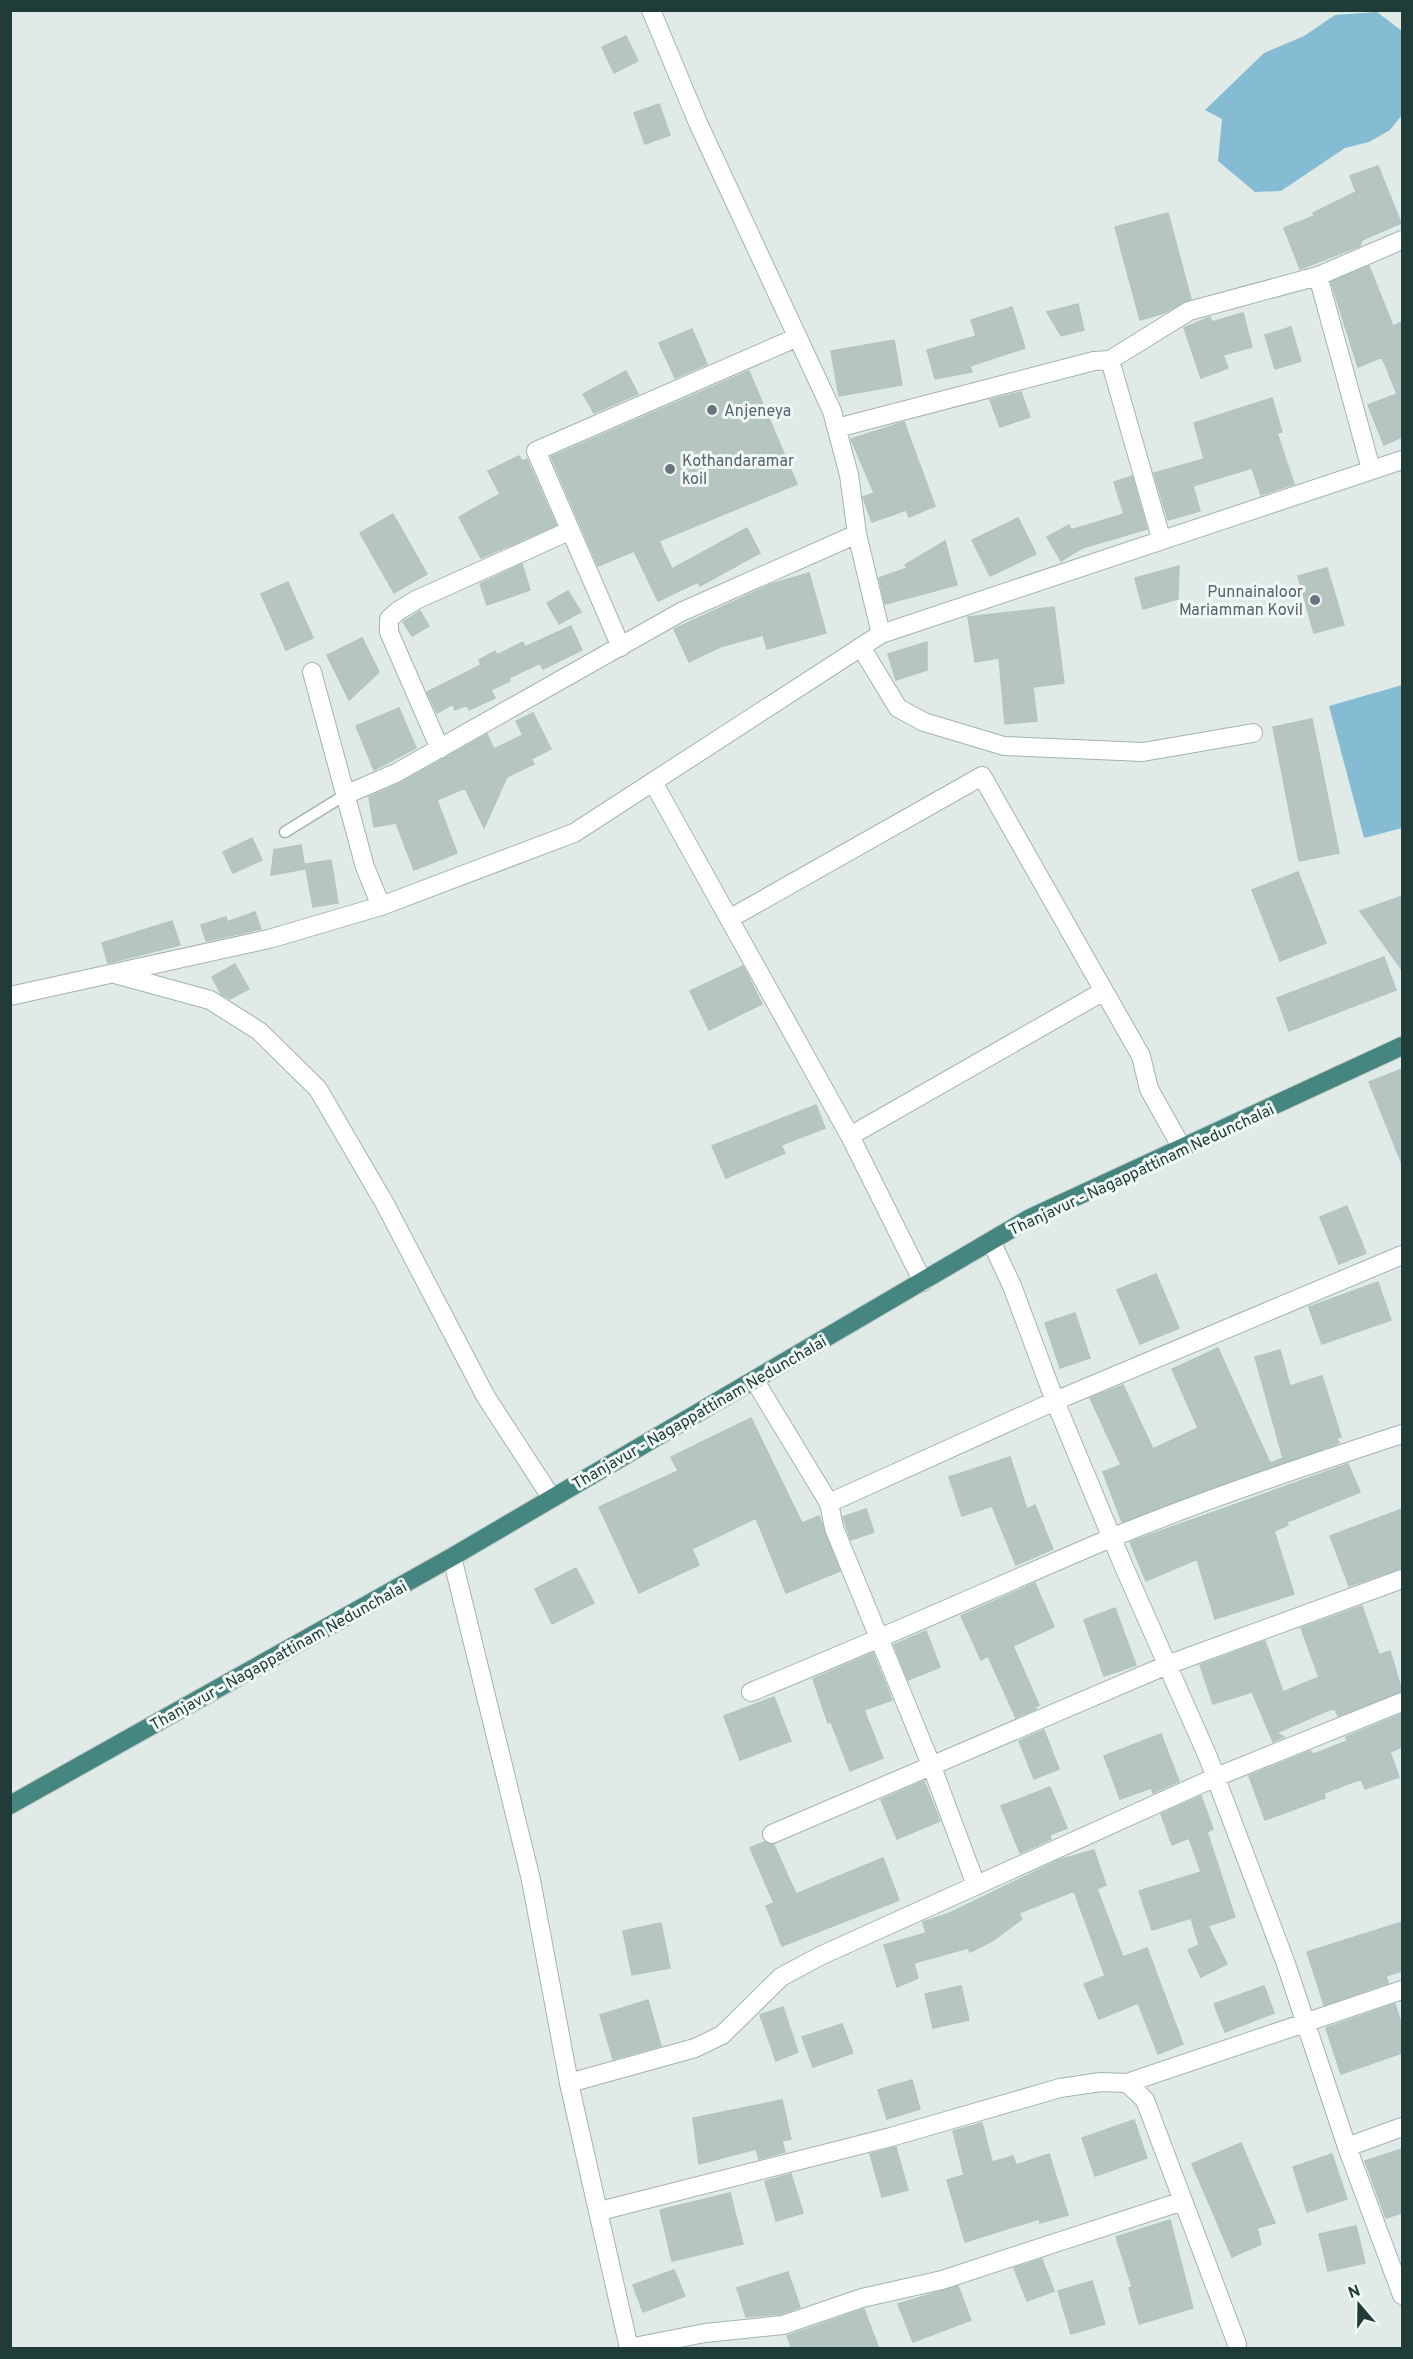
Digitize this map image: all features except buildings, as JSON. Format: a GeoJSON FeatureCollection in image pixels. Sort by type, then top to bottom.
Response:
{"type":"FeatureCollection","features":[{"type":"Feature","properties":{"kind":"highway","name":"Thanjavur - Nagappattinam Nedunchalai"},"geometry":{"type":"LineString","coordinates":[[10,1805],[452,1557],[1030,1218],[1402,1046]]}},
{"type":"Feature","properties":{"kind":"street"},"geometry":{"type":"LineString","coordinates":[[651,10],[698,123],[832,411],[849,475],[857,534],[881,634]]}},
{"type":"Feature","properties":{"kind":"street"},"geometry":{"type":"LineString","coordinates":[[837,428],[1094,361],[1110,360],[1189,311],[1318,276],[1402,240]]}},
{"type":"Feature","properties":{"kind":"street"},"geometry":{"type":"LineString","coordinates":[[1318,276],[1371,469]]}},
{"type":"Feature","properties":{"kind":"street"},"geometry":{"type":"LineString","coordinates":[[621,647],[536,451],[798,337]]}},
{"type":"Feature","properties":{"kind":"street"},"geometry":{"type":"LineString","coordinates":[[1110,360],[1161,538]]}},
{"type":"Feature","properties":{"kind":"street"},"geometry":{"type":"LineString","coordinates":[[10,996],[269,939],[381,906],[574,833],[881,634],[1161,538],[1402,460]]}},
{"type":"Feature","properties":{"kind":"street"},"geometry":{"type":"LineString","coordinates":[[440,748],[388,632],[389,620],[398,610],[416,600],[569,531]]}},
{"type":"Feature","properties":{"kind":"street"},"geometry":{"type":"LineString","coordinates":[[345,795],[396,773],[681,612],[857,534]]}},
{"type":"Feature","properties":{"kind":"street"},"geometry":{"type":"LineString","coordinates":[[861,647],[898,708],[924,722],[1004,746],[1143,752],[1253,733]]}},
{"type":"Feature","properties":{"kind":"street"},"geometry":{"type":"LineString","coordinates":[[312,672],[365,867],[381,906]]}},
{"type":"Feature","properties":{"kind":"street"},"geometry":{"type":"LineString","coordinates":[[729,919],[982,776],[1142,1056],[1149,1089],[1182,1148]]}},
{"type":"Feature","properties":{"kind":"street"},"geometry":{"type":"LineString","coordinates":[[653,782],[850,1136],[923,1282]]}},
{"type":"Feature","properties":{"kind":"street"},"geometry":{"type":"LineString","coordinates":[[115,974],[210,1000],[259,1031],[318,1089],[385,1204],[486,1397],[551,1497]]}},
{"type":"Feature","properties":{"kind":"street"},"geometry":{"type":"LineString","coordinates":[[850,1136],[1104,991]]}},
{"type":"Feature","properties":{"kind":"street"},"geometry":{"type":"LineString","coordinates":[[991,1241],[1012,1286],[1055,1401],[1216,1777],[1286,1964],[1347,2147],[1400,2276],[1402,2295]]}},
{"type":"Feature","properties":{"kind":"street"},"geometry":{"type":"LineString","coordinates":[[829,1503],[1055,1401],[1402,1255]]}},
{"type":"Feature","properties":{"kind":"street"},"geometry":{"type":"LineString","coordinates":[[755,1381],[829,1503],[834,1528],[932,1767],[976,1885]]}},
{"type":"Feature","properties":{"kind":"street"},"geometry":{"type":"LineString","coordinates":[[751,1692],[880,1640],[1113,1538],[1299,1468],[1402,1434]]}},
{"type":"Feature","properties":{"kind":"street"},"geometry":{"type":"LineString","coordinates":[[452,1557],[531,1880],[569,2083],[600,2211],[629,2348],[705,2333],[783,2325],[862,2298],[942,2280],[1184,2201]]}},
{"type":"Feature","properties":{"kind":"street"},"geometry":{"type":"LineString","coordinates":[[772,1834],[1167,1665],[1402,1579]]}},
{"type":"Feature","properties":{"kind":"street"},"geometry":{"type":"LineString","coordinates":[[569,2083],[695,2048],[722,2036],[782,1977],[820,1956],[1216,1777],[1402,1702]]}},
{"type":"Feature","properties":{"kind":"street"},"geometry":{"type":"LineString","coordinates":[[600,2211],[891,2137],[1060,2088],[1101,2082],[1127,2083],[1402,1990]]}},
{"type":"Feature","properties":{"kind":"street"},"geometry":{"type":"LineString","coordinates":[[1127,2083],[1145,2100],[1237,2344]]}},
{"type":"Feature","properties":{"kind":"street"},"geometry":{"type":"LineString","coordinates":[[1347,2147],[1402,2127]]}},
{"type":"Feature","properties":{"kind":"lane"},"geometry":{"type":"LineString","coordinates":[[285,832],[345,795]]}},
{"type":"Feature","properties":{"kind":"water"},"geometry":{"type":"Polygon","coordinates":[[[1377,12],[1402,31],[1402,115],[1390,130],[1369,142],[1345,148],[1281,191],[1255,192],[1218,161],[1222,119],[1205,110],[1264,53],[1304,36],[1335,15],[1377,12]]]}},
{"type":"Feature","properties":{"kind":"water"},"geometry":{"type":"Polygon","coordinates":[[[1402,685],[1402,828],[1364,838],[1329,706],[1402,685]]]}},
{"type":"Feature","properties":{"kind":"place","name":"Anjeneya"},"geometry":{"type":"Point","coordinates":[712,410]}},
{"type":"Feature","properties":{"kind":"place","name":"Kothandaramar koil"},"geometry":{"type":"Point","coordinates":[670,469]}},
{"type":"Feature","properties":{"kind":"place","name":"Punnainaloor Mariamman Kovil"},"geometry":{"type":"Point","coordinates":[1315,600]}}]}
